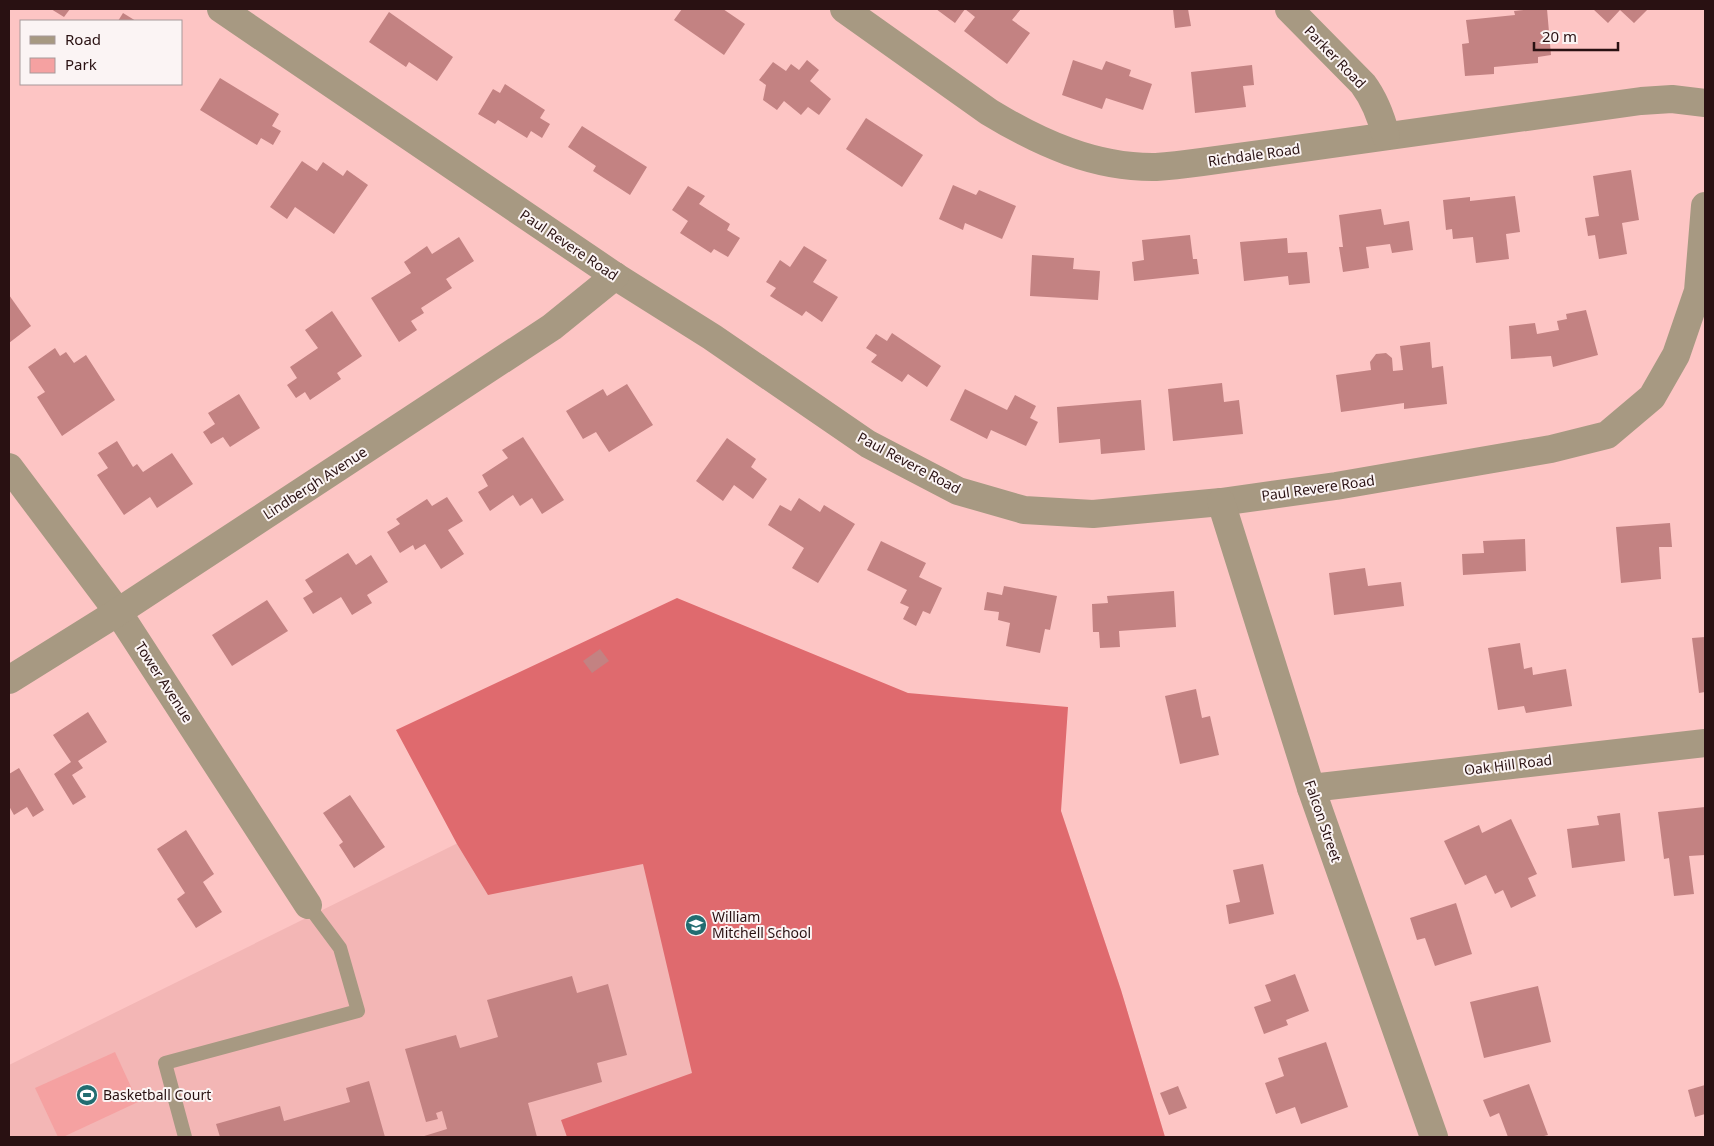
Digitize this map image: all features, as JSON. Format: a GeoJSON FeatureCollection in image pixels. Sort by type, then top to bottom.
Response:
{"type":"FeatureCollection","features":[{"type":"Feature","properties":{"kind":"street","name":"Paul Revere Road"},"geometry":{"type":"LineString","coordinates":[[221,9],[614,276],[712,337],[868,444],[958,491],[1024,510],[1093,514],[1221,502],[1356,483],[1552,449],[1607,435],[1652,397],[1676,355],[1698,291],[1705,206]]}},
{"type":"Feature","properties":{"kind":"street","name":"Richdale Road"},"geometry":{"type":"LineString","coordinates":[[844,9],[1007,123],[1064,150],[1108,162],[1156,166],[1180,165],[1641,101],[1672,99],[1705,103]]}},
{"type":"Feature","properties":{"kind":"street","name":"Parker Road"},"geometry":{"type":"LineString","coordinates":[[1289,9],[1363,84],[1379,110],[1386,136]]}},
{"type":"Feature","properties":{"kind":"street","name":"Lindbergh Avenue"},"geometry":{"type":"LineString","coordinates":[[9,680],[118,612],[552,327],[614,276]]}},
{"type":"Feature","properties":{"kind":"street","name":"Tower Avenue"},"geometry":{"type":"LineString","coordinates":[[9,467],[118,612],[308,905]]}},
{"type":"Feature","properties":{"kind":"street","name":"Falcon Street"},"geometry":{"type":"LineString","coordinates":[[1221,502],[1311,788],[1434,1137]]}},
{"type":"Feature","properties":{"kind":"street","name":"Oak Hill Road"},"geometry":{"type":"LineString","coordinates":[[1311,788],[1705,743]]}},
{"type":"Feature","properties":{"kind":"lane"},"geometry":{"type":"LineString","coordinates":[[185,1137],[165,1062],[358,1011],[340,948],[308,905]]}},
{"type":"Feature","properties":{"kind":"shaded area"},"geometry":{"type":"Polygon","coordinates":[[[677,598],[908,693],[1068,707],[1061,811],[1121,990],[1165,1137],[567,1137],[561,1120],[692,1073],[643,864],[488,895],[457,844],[396,730],[677,598]]]}},
{"type":"Feature","properties":{"kind":"shaded area","name":"William Mitchell School"},"geometry":{"type":"Polygon","coordinates":[[[723,712],[1061,811],[1121,990],[1165,1137],[9,1137],[9,1065],[723,712]]]}},
{"type":"Feature","properties":{"kind":"green space","name":"Basketball Court"},"geometry":{"type":"Polygon","coordinates":[[[115,1052],[138,1102],[63,1137],[58,1137],[35,1088],[115,1052]]]}},
{"type":"Feature","properties":{"kind":"building"},"geometry":{"type":"Polygon","coordinates":[[[51,9],[70,9],[64,17],[51,9]]]}},
{"type":"Feature","properties":{"kind":"building"},"geometry":{"type":"Polygon","coordinates":[[[682,9],[723,9],[745,24],[724,55],[674,20],[682,9]]]}},
{"type":"Feature","properties":{"kind":"building"},"geometry":{"type":"Polygon","coordinates":[[[936,9],[965,9],[955,23],[936,9]]]}},
{"type":"Feature","properties":{"kind":"building"},"geometry":{"type":"Polygon","coordinates":[[[965,9],[1021,9],[1012,20],[1030,33],[1007,64],[964,31],[975,17],[965,9]]]}},
{"type":"Feature","properties":{"kind":"building"},"geometry":{"type":"Polygon","coordinates":[[[1173,9],[1188,9],[1191,26],[1175,28],[1173,9]]]}},
{"type":"Feature","properties":{"kind":"building"},"geometry":{"type":"Polygon","coordinates":[[[1547,9],[1551,55],[1538,57],[1538,63],[1494,67],[1494,74],[1465,76],[1462,44],[1469,43],[1466,20],[1515,15],[1514,11],[1547,9]]]}},
{"type":"Feature","properties":{"kind":"building"},"geometry":{"type":"Polygon","coordinates":[[[1593,9],[1648,9],[1634,23],[1620,10],[1608,23],[1593,9]]]}},
{"type":"Feature","properties":{"kind":"building"},"geometry":{"type":"Polygon","coordinates":[[[389,12],[453,57],[437,81],[409,62],[406,67],[369,42],[389,12]]]}},
{"type":"Feature","properties":{"kind":"building"},"geometry":{"type":"Polygon","coordinates":[[[123,13],[134,20],[119,20],[123,13]]]}},
{"type":"Feature","properties":{"kind":"building"},"geometry":{"type":"Polygon","coordinates":[[[807,60],[819,70],[810,81],[831,99],[819,115],[808,107],[801,115],[784,101],[777,110],[763,100],[766,85],[759,80],[773,62],[786,71],[791,64],[799,70],[807,60]]]}},
{"type":"Feature","properties":{"kind":"building"},"geometry":{"type":"Polygon","coordinates":[[[1073,60],[1102,70],[1106,61],[1131,70],[1129,76],[1152,84],[1143,110],[1106,98],[1102,109],[1062,95],[1073,60]]]}},
{"type":"Feature","properties":{"kind":"building"},"geometry":{"type":"Polygon","coordinates":[[[1252,65],[1254,85],[1243,86],[1246,107],[1195,113],[1191,72],[1252,65]]]}},
{"type":"Feature","properties":{"kind":"building"},"geometry":{"type":"Polygon","coordinates":[[[220,78],[279,114],[272,126],[281,131],[273,145],[261,138],[257,145],[200,110],[220,78]]]}},
{"type":"Feature","properties":{"kind":"building"},"geometry":{"type":"Polygon","coordinates":[[[505,84],[545,110],[540,118],[550,124],[542,138],[531,131],[527,138],[498,120],[495,124],[478,114],[493,89],[500,93],[505,84]]]}},
{"type":"Feature","properties":{"kind":"building"},"geometry":{"type":"Polygon","coordinates":[[[866,118],[923,155],[902,187],[846,149],[866,118]]]}},
{"type":"Feature","properties":{"kind":"building"},"geometry":{"type":"Polygon","coordinates":[[[582,126],[647,167],[630,195],[593,171],[596,166],[568,147],[582,126]]]}},
{"type":"Feature","properties":{"kind":"building"},"geometry":{"type":"Polygon","coordinates":[[[302,161],[317,171],[323,162],[343,176],[347,170],[368,185],[334,234],[295,207],[287,219],[270,207],[302,161]]]}},
{"type":"Feature","properties":{"kind":"building"},"geometry":{"type":"Polygon","coordinates":[[[1631,170],[1639,220],[1622,223],[1627,254],[1599,259],[1595,235],[1588,236],[1585,218],[1599,216],[1593,176],[1631,170]]]}},
{"type":"Feature","properties":{"kind":"building"},"geometry":{"type":"Polygon","coordinates":[[[953,185],[976,195],[979,190],[1016,206],[1002,239],[965,223],[963,230],[939,219],[953,185]]]}},
{"type":"Feature","properties":{"kind":"building"},"geometry":{"type":"Polygon","coordinates":[[[688,186],[705,196],[699,204],[730,224],[727,230],[740,238],[728,257],[714,249],[711,253],[680,233],[688,221],[672,210],[688,186]]]}},
{"type":"Feature","properties":{"kind":"building"},"geometry":{"type":"Polygon","coordinates":[[[1515,196],[1520,232],[1506,234],[1509,259],[1476,263],[1473,237],[1453,239],[1452,229],[1446,230],[1443,200],[1470,197],[1470,201],[1515,196]]]}},
{"type":"Feature","properties":{"kind":"building"},"geometry":{"type":"Polygon","coordinates":[[[1381,209],[1384,225],[1409,221],[1413,250],[1392,253],[1390,244],[1366,247],[1369,268],[1343,272],[1339,247],[1343,247],[1339,215],[1381,209]]]}},
{"type":"Feature","properties":{"kind":"building"},"geometry":{"type":"Polygon","coordinates":[[[1190,235],[1193,259],[1197,259],[1199,274],[1134,281],[1132,262],[1144,260],[1142,240],[1190,235]]]}},
{"type":"Feature","properties":{"kind":"building"},"geometry":{"type":"Polygon","coordinates":[[[459,237],[474,261],[446,279],[452,288],[421,308],[424,313],[411,321],[417,330],[399,342],[371,298],[411,273],[404,262],[427,246],[432,254],[459,237]]]}},
{"type":"Feature","properties":{"kind":"building"},"geometry":{"type":"Polygon","coordinates":[[[1287,238],[1288,253],[1307,252],[1310,283],[1289,285],[1288,276],[1244,281],[1240,242],[1287,238]]]}},
{"type":"Feature","properties":{"kind":"building"},"geometry":{"type":"Polygon","coordinates":[[[804,246],[827,260],[813,282],[838,297],[822,322],[806,311],[802,316],[770,296],[776,288],[766,282],[780,260],[790,267],[804,246]]]}},
{"type":"Feature","properties":{"kind":"building"},"geometry":{"type":"Polygon","coordinates":[[[1032,255],[1074,258],[1073,269],[1100,271],[1098,300],[1030,296],[1032,255]]]}},
{"type":"Feature","properties":{"kind":"building"},"geometry":{"type":"Polygon","coordinates":[[[9,295],[31,326],[9,343],[9,295]]]}},
{"type":"Feature","properties":{"kind":"building"},"geometry":{"type":"Polygon","coordinates":[[[1586,310],[1598,355],[1553,367],[1551,356],[1511,359],[1509,326],[1535,323],[1537,334],[1559,330],[1557,321],[1567,319],[1566,314],[1586,310]]]}},
{"type":"Feature","properties":{"kind":"building"},"geometry":{"type":"Polygon","coordinates":[[[332,311],[362,356],[337,373],[341,379],[310,400],[305,392],[296,398],[287,385],[297,378],[290,367],[318,348],[305,330],[332,311]]]}},
{"type":"Feature","properties":{"kind":"building"},"geometry":{"type":"Polygon","coordinates":[[[892,333],[941,366],[927,387],[908,374],[902,382],[871,362],[877,355],[866,348],[876,334],[887,341],[892,333]]]}},
{"type":"Feature","properties":{"kind":"building"},"geometry":{"type":"Polygon","coordinates":[[[1430,342],[1432,368],[1443,366],[1447,404],[1404,409],[1404,403],[1341,412],[1336,375],[1371,370],[1370,362],[1376,354],[1386,353],[1392,358],[1393,371],[1403,370],[1400,346],[1430,342]]]}},
{"type":"Feature","properties":{"kind":"building"},"geometry":{"type":"Polygon","coordinates":[[[55,348],[60,356],[66,352],[74,363],[86,355],[115,400],[62,436],[37,397],[45,392],[28,367],[55,348]]]}},
{"type":"Feature","properties":{"kind":"building"},"geometry":{"type":"Polygon","coordinates":[[[1222,383],[1224,402],[1239,400],[1243,434],[1173,441],[1168,389],[1222,383]]]}},
{"type":"Feature","properties":{"kind":"building"},"geometry":{"type":"Polygon","coordinates":[[[627,384],[653,425],[609,452],[596,432],[583,439],[566,411],[603,389],[607,396],[627,384]]]}},
{"type":"Feature","properties":{"kind":"building"},"geometry":{"type":"Polygon","coordinates":[[[965,389],[1007,410],[1015,395],[1036,406],[1030,418],[1038,422],[1026,446],[991,430],[987,439],[950,420],[965,389]]]}},
{"type":"Feature","properties":{"kind":"building"},"geometry":{"type":"Polygon","coordinates":[[[239,394],[260,428],[230,447],[223,437],[211,444],[203,432],[215,424],[208,413],[239,394]]]}},
{"type":"Feature","properties":{"kind":"building"},"geometry":{"type":"Polygon","coordinates":[[[1141,400],[1145,450],[1101,454],[1100,439],[1059,443],[1057,407],[1141,400]]]}},
{"type":"Feature","properties":{"kind":"building"},"geometry":{"type":"Polygon","coordinates":[[[523,437],[564,500],[542,514],[532,498],[520,506],[513,495],[490,511],[478,492],[488,486],[482,475],[508,458],[502,450],[523,437]]]}},
{"type":"Feature","properties":{"kind":"building"},"geometry":{"type":"Polygon","coordinates":[[[727,438],[756,459],[751,467],[767,479],[753,499],[734,485],[723,501],[696,481],[727,438]]]}},
{"type":"Feature","properties":{"kind":"building"},"geometry":{"type":"Polygon","coordinates":[[[117,441],[133,467],[137,464],[143,472],[172,453],[193,484],[157,508],[150,497],[124,515],[97,475],[108,468],[98,453],[117,441]]]}},
{"type":"Feature","properties":{"kind":"building"},"geometry":{"type":"Polygon","coordinates":[[[447,497],[463,521],[448,530],[464,554],[441,569],[425,544],[415,550],[413,545],[400,553],[387,532],[400,524],[396,519],[427,499],[432,506],[447,497]]]}},
{"type":"Feature","properties":{"kind":"building"},"geometry":{"type":"Polygon","coordinates":[[[799,498],[820,512],[824,505],[855,524],[818,583],[792,568],[804,548],[768,525],[780,505],[791,511],[799,498]]]}},
{"type":"Feature","properties":{"kind":"building"},"geometry":{"type":"Polygon","coordinates":[[[1670,523],[1672,547],[1659,547],[1661,579],[1621,583],[1616,527],[1670,523]]]}},
{"type":"Feature","properties":{"kind":"building"},"geometry":{"type":"Polygon","coordinates":[[[1525,539],[1526,571],[1463,575],[1462,554],[1484,553],[1483,541],[1525,539]]]}},
{"type":"Feature","properties":{"kind":"building"},"geometry":{"type":"Polygon","coordinates":[[[881,541],[926,563],[919,577],[942,588],[930,614],[923,611],[916,626],[903,619],[909,607],[900,603],[907,590],[867,570],[881,541]]]}},
{"type":"Feature","properties":{"kind":"building"},"geometry":{"type":"Polygon","coordinates":[[[348,553],[356,565],[371,555],[388,582],[367,595],[372,603],[352,615],[341,597],[313,614],[303,598],[313,592],[305,580],[348,553]]]}},
{"type":"Feature","properties":{"kind":"building"},"geometry":{"type":"Polygon","coordinates":[[[1365,568],[1368,586],[1401,582],[1404,606],[1334,615],[1329,573],[1365,568]]]}},
{"type":"Feature","properties":{"kind":"building"},"geometry":{"type":"Polygon","coordinates":[[[1004,586],[1057,596],[1050,630],[1045,629],[1040,653],[1006,646],[1010,623],[998,620],[999,612],[984,610],[987,592],[1002,595],[1004,586]]]}},
{"type":"Feature","properties":{"kind":"building"},"geometry":{"type":"Polygon","coordinates":[[[1174,591],[1176,627],[1119,631],[1120,647],[1100,648],[1099,632],[1093,632],[1092,604],[1108,603],[1107,596],[1174,591]]]}},
{"type":"Feature","properties":{"kind":"building"},"geometry":{"type":"Polygon","coordinates":[[[267,600],[288,631],[232,666],[212,635],[267,600]]]}},
{"type":"Feature","properties":{"kind":"building"},"geometry":{"type":"Polygon","coordinates":[[[1705,637],[1705,692],[1699,693],[1692,638],[1705,637]]]}},
{"type":"Feature","properties":{"kind":"building"},"geometry":{"type":"Polygon","coordinates":[[[1520,643],[1524,669],[1532,667],[1533,675],[1566,669],[1572,706],[1526,713],[1524,706],[1498,710],[1488,648],[1520,643]]]}},
{"type":"Feature","properties":{"kind":"building"},"geometry":{"type":"Polygon","coordinates":[[[600,649],[609,661],[592,673],[583,661],[600,649]]]}},
{"type":"Feature","properties":{"kind":"building"},"geometry":{"type":"Polygon","coordinates":[[[1196,689],[1202,718],[1210,716],[1219,755],[1180,764],[1165,696],[1196,689]]]}},
{"type":"Feature","properties":{"kind":"building"},"geometry":{"type":"Polygon","coordinates":[[[88,712],[107,742],[78,761],[83,768],[72,775],[86,797],[73,805],[54,774],[71,762],[53,735],[88,712]]]}},
{"type":"Feature","properties":{"kind":"building"},"geometry":{"type":"Polygon","coordinates":[[[19,768],[44,810],[33,817],[27,807],[14,815],[9,806],[9,774],[19,768]]]}},
{"type":"Feature","properties":{"kind":"building"},"geometry":{"type":"Polygon","coordinates":[[[350,795],[385,847],[354,868],[339,845],[343,842],[323,813],[350,795]]]}},
{"type":"Feature","properties":{"kind":"building"},"geometry":{"type":"Polygon","coordinates":[[[1705,807],[1705,855],[1689,856],[1694,894],[1674,896],[1669,858],[1664,859],[1658,812],[1705,807]]]}},
{"type":"Feature","properties":{"kind":"building"},"geometry":{"type":"Polygon","coordinates":[[[1620,813],[1625,861],[1572,868],[1567,829],[1599,825],[1597,816],[1620,813]]]}},
{"type":"Feature","properties":{"kind":"building"},"geometry":{"type":"Polygon","coordinates":[[[1511,819],[1537,874],[1528,878],[1536,896],[1511,908],[1503,890],[1495,894],[1486,875],[1465,885],[1444,841],[1479,825],[1482,833],[1511,819]]]}},
{"type":"Feature","properties":{"kind":"building"},"geometry":{"type":"Polygon","coordinates":[[[186,830],[214,874],[203,882],[222,912],[196,928],[177,899],[185,893],[157,849],[186,830]]]}},
{"type":"Feature","properties":{"kind":"building"},"geometry":{"type":"Polygon","coordinates":[[[1263,864],[1274,914],[1229,924],[1226,905],[1240,902],[1233,870],[1263,864]]]}},
{"type":"Feature","properties":{"kind":"building"},"geometry":{"type":"Polygon","coordinates":[[[1456,903],[1472,954],[1435,966],[1425,938],[1417,940],[1410,918],[1456,903]]]}},
{"type":"Feature","properties":{"kind":"building"},"geometry":{"type":"Polygon","coordinates":[[[1295,974],[1309,1011],[1286,1020],[1288,1025],[1264,1034],[1254,1007],[1271,1001],[1265,985],[1295,974]]]}},
{"type":"Feature","properties":{"kind":"building"},"geometry":{"type":"Polygon","coordinates":[[[572,976],[577,993],[608,984],[627,1055],[597,1063],[602,1082],[528,1103],[537,1137],[421,1137],[447,1129],[442,1111],[436,1113],[438,1119],[426,1122],[405,1049],[456,1035],[460,1048],[498,1037],[487,1000],[572,976]]]}},
{"type":"Feature","properties":{"kind":"building"},"geometry":{"type":"Polygon","coordinates":[[[1538,986],[1551,1042],[1484,1058],[1470,1002],[1538,986]]]}},
{"type":"Feature","properties":{"kind":"building"},"geometry":{"type":"Polygon","coordinates":[[[1326,1042],[1348,1107],[1301,1124],[1295,1107],[1276,1114],[1265,1083],[1284,1076],[1278,1058],[1326,1042]]]}},
{"type":"Feature","properties":{"kind":"building"},"geometry":{"type":"Polygon","coordinates":[[[369,1081],[385,1137],[220,1137],[216,1124],[280,1106],[284,1121],[350,1102],[346,1088],[369,1081]]]}},
{"type":"Feature","properties":{"kind":"building"},"geometry":{"type":"Polygon","coordinates":[[[1529,1084],[1548,1135],[1540,1137],[1508,1137],[1499,1113],[1490,1117],[1483,1100],[1529,1084]]]}},
{"type":"Feature","properties":{"kind":"building"},"geometry":{"type":"Polygon","coordinates":[[[1705,1085],[1705,1114],[1695,1117],[1688,1090],[1705,1085]]]}},
{"type":"Feature","properties":{"kind":"building"},"geometry":{"type":"Polygon","coordinates":[[[1178,1086],[1187,1108],[1169,1115],[1160,1093],[1178,1086]]]}},
{"type":"Feature","properties":{"kind":"place","name":"William Mitchell School"},"geometry":{"type":"Point","coordinates":[696,925]}},
{"type":"Feature","properties":{"kind":"place","name":"Basketball Court"},"geometry":{"type":"Point","coordinates":[87,1095]}}]}
